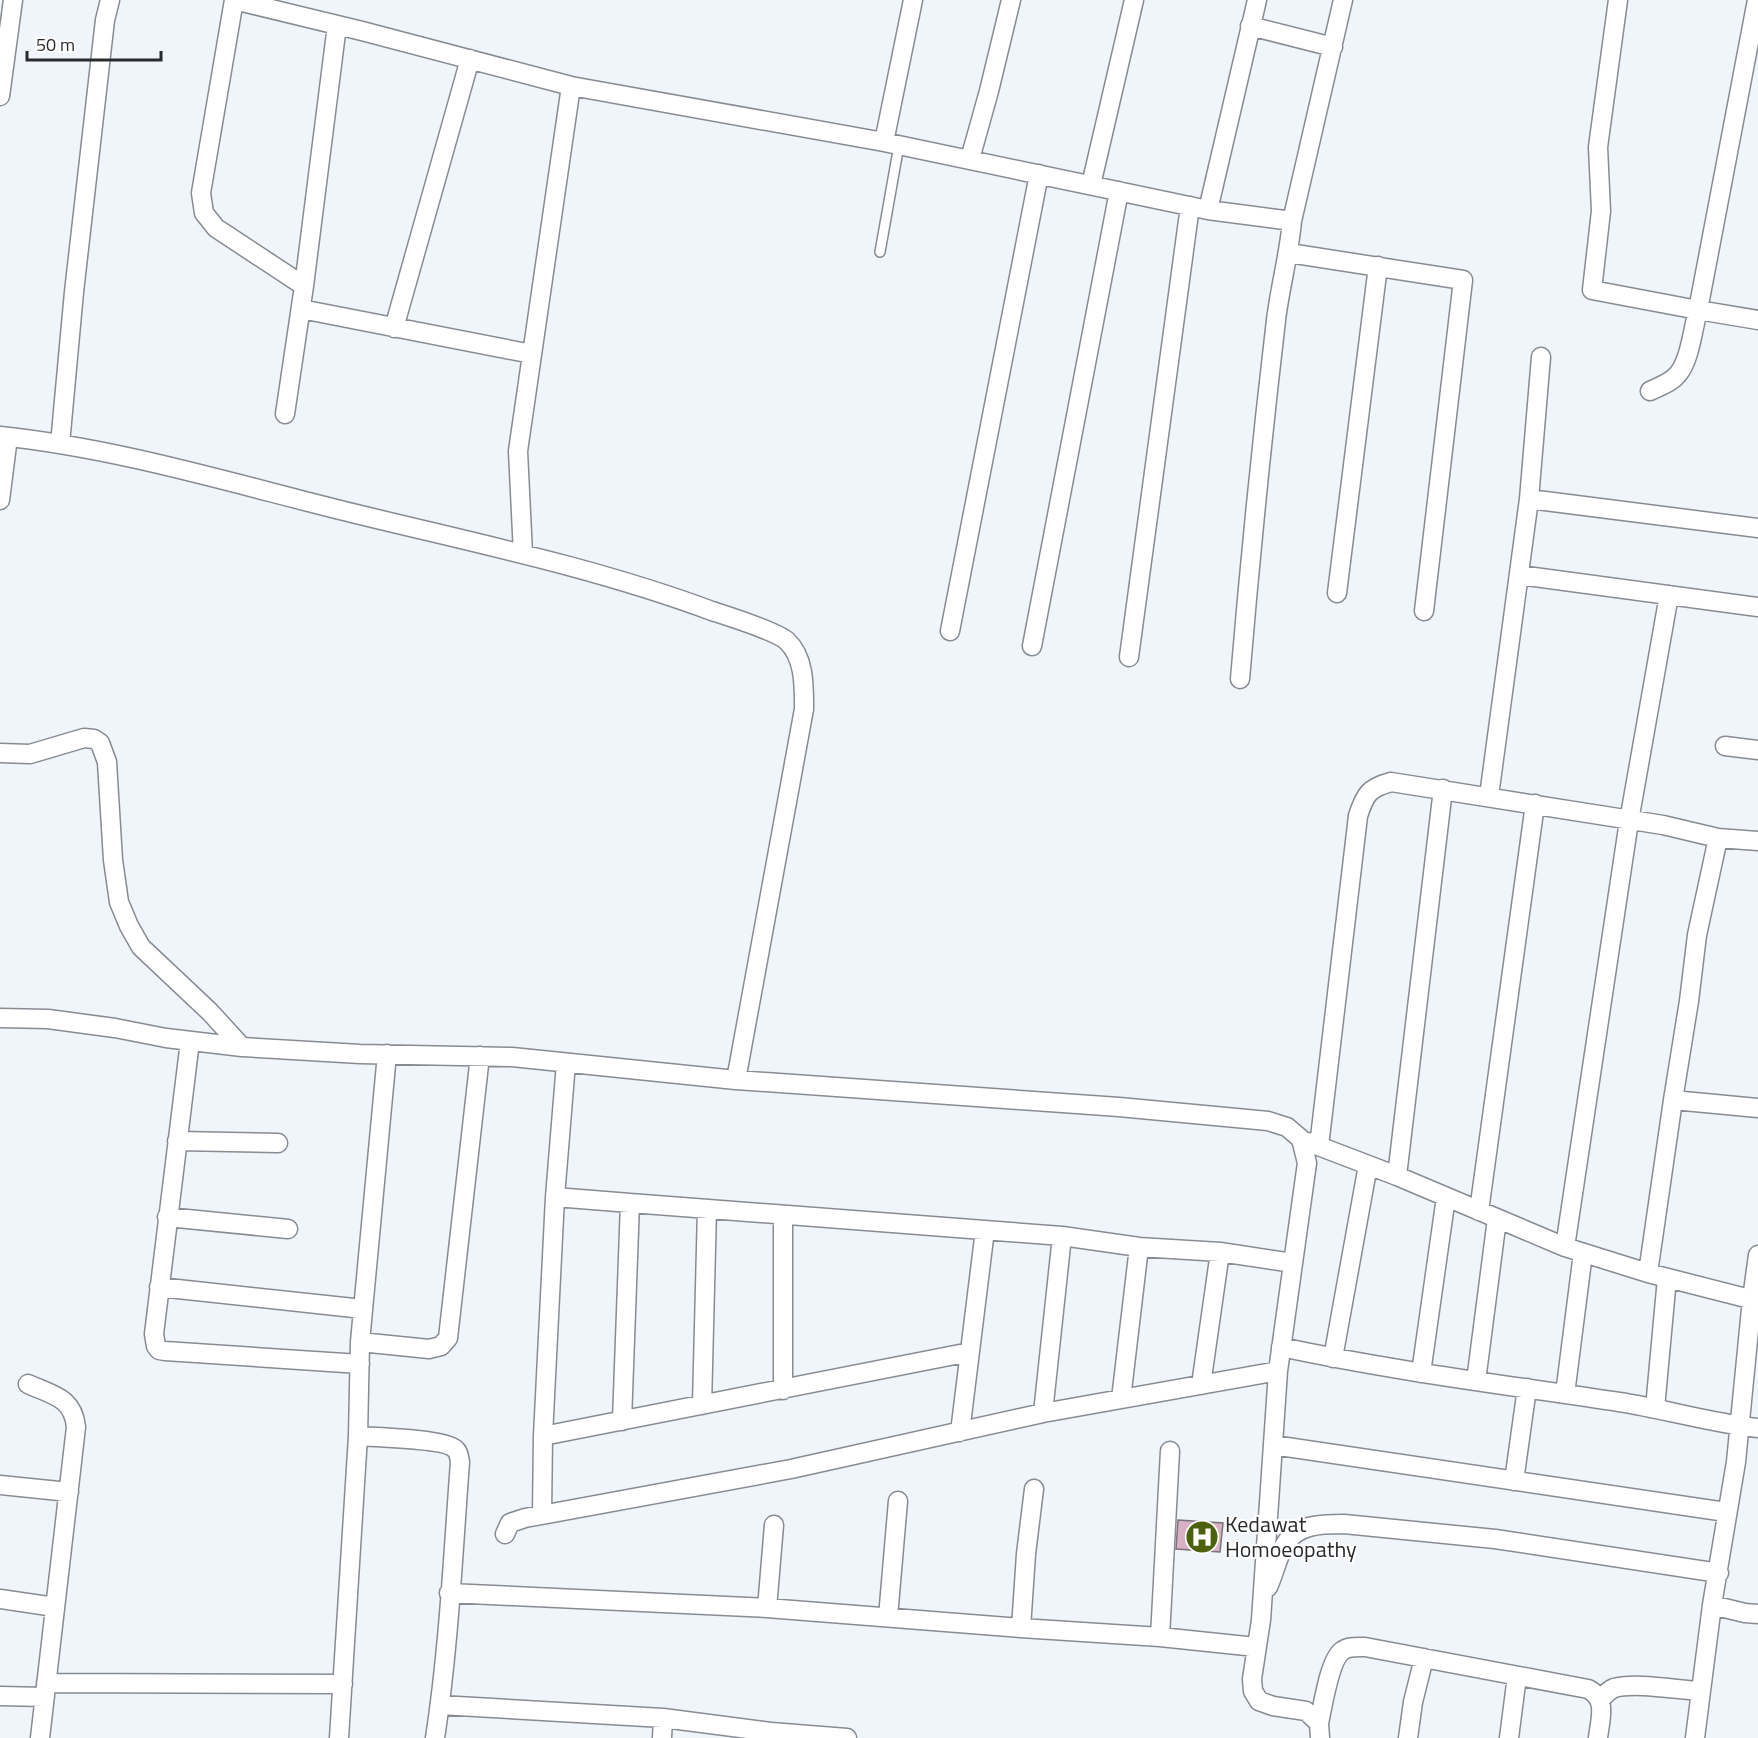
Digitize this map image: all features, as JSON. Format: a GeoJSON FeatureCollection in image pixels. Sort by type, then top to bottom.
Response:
{"type":"FeatureCollection","features":[{"type":"Feature","properties":{"kind":"street"},"geometry":{"type":"LineString","coordinates":[[60,444],[74,292],[105,20],[110,0]]}},
{"type":"Feature","properties":{"kind":"street"},"geometry":{"type":"LineString","coordinates":[[304,286],[216,228],[204,213],[201,193],[234,0],[571,86],[891,143],[1199,208],[1292,221]]}},
{"type":"Feature","properties":{"kind":"street"},"geometry":{"type":"LineString","coordinates":[[891,143],[913,0]]}},
{"type":"Feature","properties":{"kind":"street"},"geometry":{"type":"LineString","coordinates":[[970,159],[1011,0]]}},
{"type":"Feature","properties":{"kind":"street"},"geometry":{"type":"LineString","coordinates":[[1091,185],[1134,0]]}},
{"type":"Feature","properties":{"kind":"street"},"geometry":{"type":"LineString","coordinates":[[1129,657],[1199,208],[1257,0]]}},
{"type":"Feature","properties":{"kind":"street"},"geometry":{"type":"LineString","coordinates":[[1240,679],[1250,559],[1275,328],[1289,253],[1292,221],[1342,0]]}},
{"type":"Feature","properties":{"kind":"street"},"geometry":{"type":"LineString","coordinates":[[1618,0],[1598,147],[1601,211],[1592,290],[1758,320]]}},
{"type":"Feature","properties":{"kind":"street"},"geometry":{"type":"LineString","coordinates":[[1650,391],[1668,382],[1678,374],[1684,364],[1698,310],[1757,0]]}},
{"type":"Feature","properties":{"kind":"street"},"geometry":{"type":"LineString","coordinates":[[0,96],[8,8]]}},
{"type":"Feature","properties":{"kind":"street"},"geometry":{"type":"LineString","coordinates":[[285,414],[301,309],[337,25]]}},
{"type":"Feature","properties":{"kind":"street"},"geometry":{"type":"LineString","coordinates":[[1250,26],[1333,47]]}},
{"type":"Feature","properties":{"kind":"street"},"geometry":{"type":"LineString","coordinates":[[394,328],[470,59]]}},
{"type":"Feature","properties":{"kind":"street"},"geometry":{"type":"LineString","coordinates":[[523,554],[518,451],[571,86]]}},
{"type":"Feature","properties":{"kind":"street"},"geometry":{"type":"LineString","coordinates":[[950,631],[1039,174]]}},
{"type":"Feature","properties":{"kind":"street"},"geometry":{"type":"LineString","coordinates":[[1032,646],[1119,191]]}},
{"type":"Feature","properties":{"kind":"street"},"geometry":{"type":"LineString","coordinates":[[1289,253],[1462,280],[1424,611]]}},
{"type":"Feature","properties":{"kind":"street"},"geometry":{"type":"LineString","coordinates":[[1337,592],[1378,266]]}},
{"type":"Feature","properties":{"kind":"street"},"geometry":{"type":"LineString","coordinates":[[301,309],[532,354]]}},
{"type":"Feature","properties":{"kind":"street"},"geometry":{"type":"LineString","coordinates":[[1489,796],[1529,499],[1541,357]]}},
{"type":"Feature","properties":{"kind":"street"},"geometry":{"type":"LineString","coordinates":[[0,500],[4,436],[60,444],[145,462],[523,554],[655,590],[786,640],[796,655],[804,676],[804,710],[736,1080]]}},
{"type":"Feature","properties":{"kind":"street"},"geometry":{"type":"LineString","coordinates":[[1529,499],[1758,528]]}},
{"type":"Feature","properties":{"kind":"street"},"geometry":{"type":"LineString","coordinates":[[1519,575],[1758,607]]}},
{"type":"Feature","properties":{"kind":"street"},"geometry":{"type":"LineString","coordinates":[[1565,1394],[1574,1250],[1629,821],[1669,595]]}},
{"type":"Feature","properties":{"kind":"street"},"geometry":{"type":"LineString","coordinates":[[0,753],[30,754],[84,738],[94,739],[100,743],[107,762],[113,860],[119,902],[129,926],[141,947],[210,1012],[242,1047]]}},
{"type":"Feature","properties":{"kind":"street"},"geometry":{"type":"LineString","coordinates":[[1725,746],[1758,750]]}},
{"type":"Feature","properties":{"kind":"street"},"geometry":{"type":"LineString","coordinates":[[1319,1146],[1358,816],[1364,799],[1374,787],[1391,782],[1443,789],[1663,825],[1718,838],[1758,841]]}},
{"type":"Feature","properties":{"kind":"street"},"geometry":{"type":"LineString","coordinates":[[1397,1176],[1443,789]]}},
{"type":"Feature","properties":{"kind":"street"},"geometry":{"type":"LineString","coordinates":[[1479,1211],[1534,804]]}},
{"type":"Feature","properties":{"kind":"street"},"geometry":{"type":"LineString","coordinates":[[1648,1273],[1697,935],[1718,838]]}},
{"type":"Feature","properties":{"kind":"street"},"geometry":{"type":"LineString","coordinates":[[0,1018],[48,1019],[242,1047],[513,1057],[736,1080],[1119,1107],[1268,1121],[1287,1127],[1301,1139],[1397,1176],[1574,1250],[1648,1273],[1755,1300]]}},
{"type":"Feature","properties":{"kind":"street"},"geometry":{"type":"LineString","coordinates":[[190,1041],[159,1287],[154,1334],[156,1346],[159,1350],[360,1364]]}},
{"type":"Feature","properties":{"kind":"street"},"geometry":{"type":"LineString","coordinates":[[339,1738],[358,1436],[360,1342],[387,1054]]}},
{"type":"Feature","properties":{"kind":"street"},"geometry":{"type":"LineString","coordinates":[[360,1342],[429,1349],[441,1346],[448,1338],[480,1056]]}},
{"type":"Feature","properties":{"kind":"street"},"geometry":{"type":"LineString","coordinates":[[542,1514],[543,1436],[555,1197],[566,1063]]}},
{"type":"Feature","properties":{"kind":"street"},"geometry":{"type":"LineString","coordinates":[[1673,1100],[1758,1108]]}},
{"type":"Feature","properties":{"kind":"street"},"geometry":{"type":"LineString","coordinates":[[1301,1139],[1307,1163],[1278,1371],[1262,1598],[1252,1679],[1253,1691],[1259,1701],[1273,1706],[1306,1711],[1319,1730]]}},
{"type":"Feature","properties":{"kind":"street"},"geometry":{"type":"LineString","coordinates":[[177,1141],[278,1143]]}},
{"type":"Feature","properties":{"kind":"street"},"geometry":{"type":"LineString","coordinates":[[1333,1358],[1368,1165]]}},
{"type":"Feature","properties":{"kind":"street"},"geometry":{"type":"LineString","coordinates":[[555,1197],[1062,1236],[1139,1247],[1220,1252],[1293,1263]]}},
{"type":"Feature","properties":{"kind":"street"},"geometry":{"type":"LineString","coordinates":[[1421,1373],[1446,1197]]}},
{"type":"Feature","properties":{"kind":"street"},"geometry":{"type":"LineString","coordinates":[[622,1421],[630,1203]]}},
{"type":"Feature","properties":{"kind":"street"},"geometry":{"type":"LineString","coordinates":[[702,1405],[707,1209]]}},
{"type":"Feature","properties":{"kind":"street"},"geometry":{"type":"LineString","coordinates":[[783,1215],[783,1390]]}},
{"type":"Feature","properties":{"kind":"street"},"geometry":{"type":"LineString","coordinates":[[167,1217],[288,1229]]}},
{"type":"Feature","properties":{"kind":"street"},"geometry":{"type":"LineString","coordinates":[[1476,1382],[1497,1219]]}},
{"type":"Feature","properties":{"kind":"street"},"geometry":{"type":"LineString","coordinates":[[960,1432],[985,1230]]}},
{"type":"Feature","properties":{"kind":"street"},"geometry":{"type":"LineString","coordinates":[[1043,1413],[1062,1236]]}},
{"type":"Feature","properties":{"kind":"street"},"geometry":{"type":"LineString","coordinates":[[1120,1399],[1139,1247]]}},
{"type":"Feature","properties":{"kind":"street"},"geometry":{"type":"LineString","coordinates":[[1201,1385],[1220,1252]]}},
{"type":"Feature","properties":{"kind":"street"},"geometry":{"type":"LineString","coordinates":[[1695,1738],[1726,1512],[1736,1462],[1749,1427],[1758,1256]]}},
{"type":"Feature","properties":{"kind":"street"},"geometry":{"type":"LineString","coordinates":[[1654,1408],[1667,1278]]}},
{"type":"Feature","properties":{"kind":"street"},"geometry":{"type":"LineString","coordinates":[[159,1287],[363,1309]]}},
{"type":"Feature","properties":{"kind":"street"},"geometry":{"type":"LineString","coordinates":[[1281,1347],[1476,1382],[1654,1408],[1749,1427]]}},
{"type":"Feature","properties":{"kind":"street"},"geometry":{"type":"LineString","coordinates":[[543,1436],[970,1352]]}},
{"type":"Feature","properties":{"kind":"street"},"geometry":{"type":"LineString","coordinates":[[505,1534],[510,1523],[542,1514],[790,1469],[1043,1413],[1278,1371]]}},
{"type":"Feature","properties":{"kind":"street"},"geometry":{"type":"LineString","coordinates":[[28,1384],[62,1399],[72,1407],[76,1427],[40,1738]]}},
{"type":"Feature","properties":{"kind":"street"},"geometry":{"type":"LineString","coordinates":[[1514,1481],[1527,1388]]}},
{"type":"Feature","properties":{"kind":"street"},"geometry":{"type":"LineString","coordinates":[[358,1436],[449,1445],[456,1449],[460,1462],[440,1705],[435,1738]]}},
{"type":"Feature","properties":{"kind":"street"},"geometry":{"type":"LineString","coordinates":[[1273,1445],[1726,1512]]}},
{"type":"Feature","properties":{"kind":"street"},"geometry":{"type":"LineString","coordinates":[[1161,1637],[1170,1451]]}},
{"type":"Feature","properties":{"kind":"street"},"geometry":{"type":"LineString","coordinates":[[0,1485],[69,1492]]}},
{"type":"Feature","properties":{"kind":"street"},"geometry":{"type":"LineString","coordinates":[[1021,1628],[1026,1554],[1034,1489]]}},
{"type":"Feature","properties":{"kind":"street"},"geometry":{"type":"LineString","coordinates":[[888,1617],[898,1500]]}},
{"type":"Feature","properties":{"kind":"street"},"geometry":{"type":"LineString","coordinates":[[1262,1598],[1284,1546],[1299,1530],[1320,1524],[1344,1524],[1495,1539],[1719,1573]]}},
{"type":"Feature","properties":{"kind":"street"},"geometry":{"type":"LineString","coordinates":[[767,1608],[774,1525]]}},
{"type":"Feature","properties":{"kind":"street"},"geometry":{"type":"LineString","coordinates":[[449,1593],[767,1608],[1161,1637],[1256,1647]]}},
{"type":"Feature","properties":{"kind":"street"},"geometry":{"type":"LineString","coordinates":[[0,1599],[55,1607]]}},
{"type":"Feature","properties":{"kind":"street"},"geometry":{"type":"LineString","coordinates":[[1712,1605],[1758,1614]]}},
{"type":"Feature","properties":{"kind":"street"},"geometry":{"type":"LineString","coordinates":[[1319,1730],[1334,1661],[1341,1651],[1349,1647],[1365,1647],[1588,1689],[1596,1693],[1602,1708],[1598,1738]]}},
{"type":"Feature","properties":{"kind":"street"},"geometry":{"type":"LineString","coordinates":[[1408,1738],[1413,1702],[1424,1658]]}},
{"type":"Feature","properties":{"kind":"street"},"geometry":{"type":"LineString","coordinates":[[1509,1738],[1517,1676]]}},
{"type":"Feature","properties":{"kind":"street"},"geometry":{"type":"LineString","coordinates":[[0,1696],[45,1690],[342,1684]]}},
{"type":"Feature","properties":{"kind":"street"},"geometry":{"type":"LineString","coordinates":[[1600,1700],[1607,1692],[1616,1688],[1632,1686],[1701,1691]]}},
{"type":"Feature","properties":{"kind":"street"},"geometry":{"type":"LineString","coordinates":[[440,1705],[663,1718],[771,1735],[847,1738]]}},
{"type":"Feature","properties":{"kind":"street"},"geometry":{"type":"LineString","coordinates":[[662,1738],[663,1718]]}},
{"type":"Feature","properties":{"kind":"lane"},"geometry":{"type":"LineString","coordinates":[[880,252],[891,143]]}},
{"type":"Feature","properties":{"kind":"building"},"geometry":{"type":"Polygon","coordinates":[[[1178,1520],[1223,1523],[1220,1552],[1176,1549],[1178,1520]]]}},
{"type":"Feature","properties":{"kind":"place","name":"Kedawat Homoeopathy"},"geometry":{"type":"Point","coordinates":[1202,1537]}}]}
